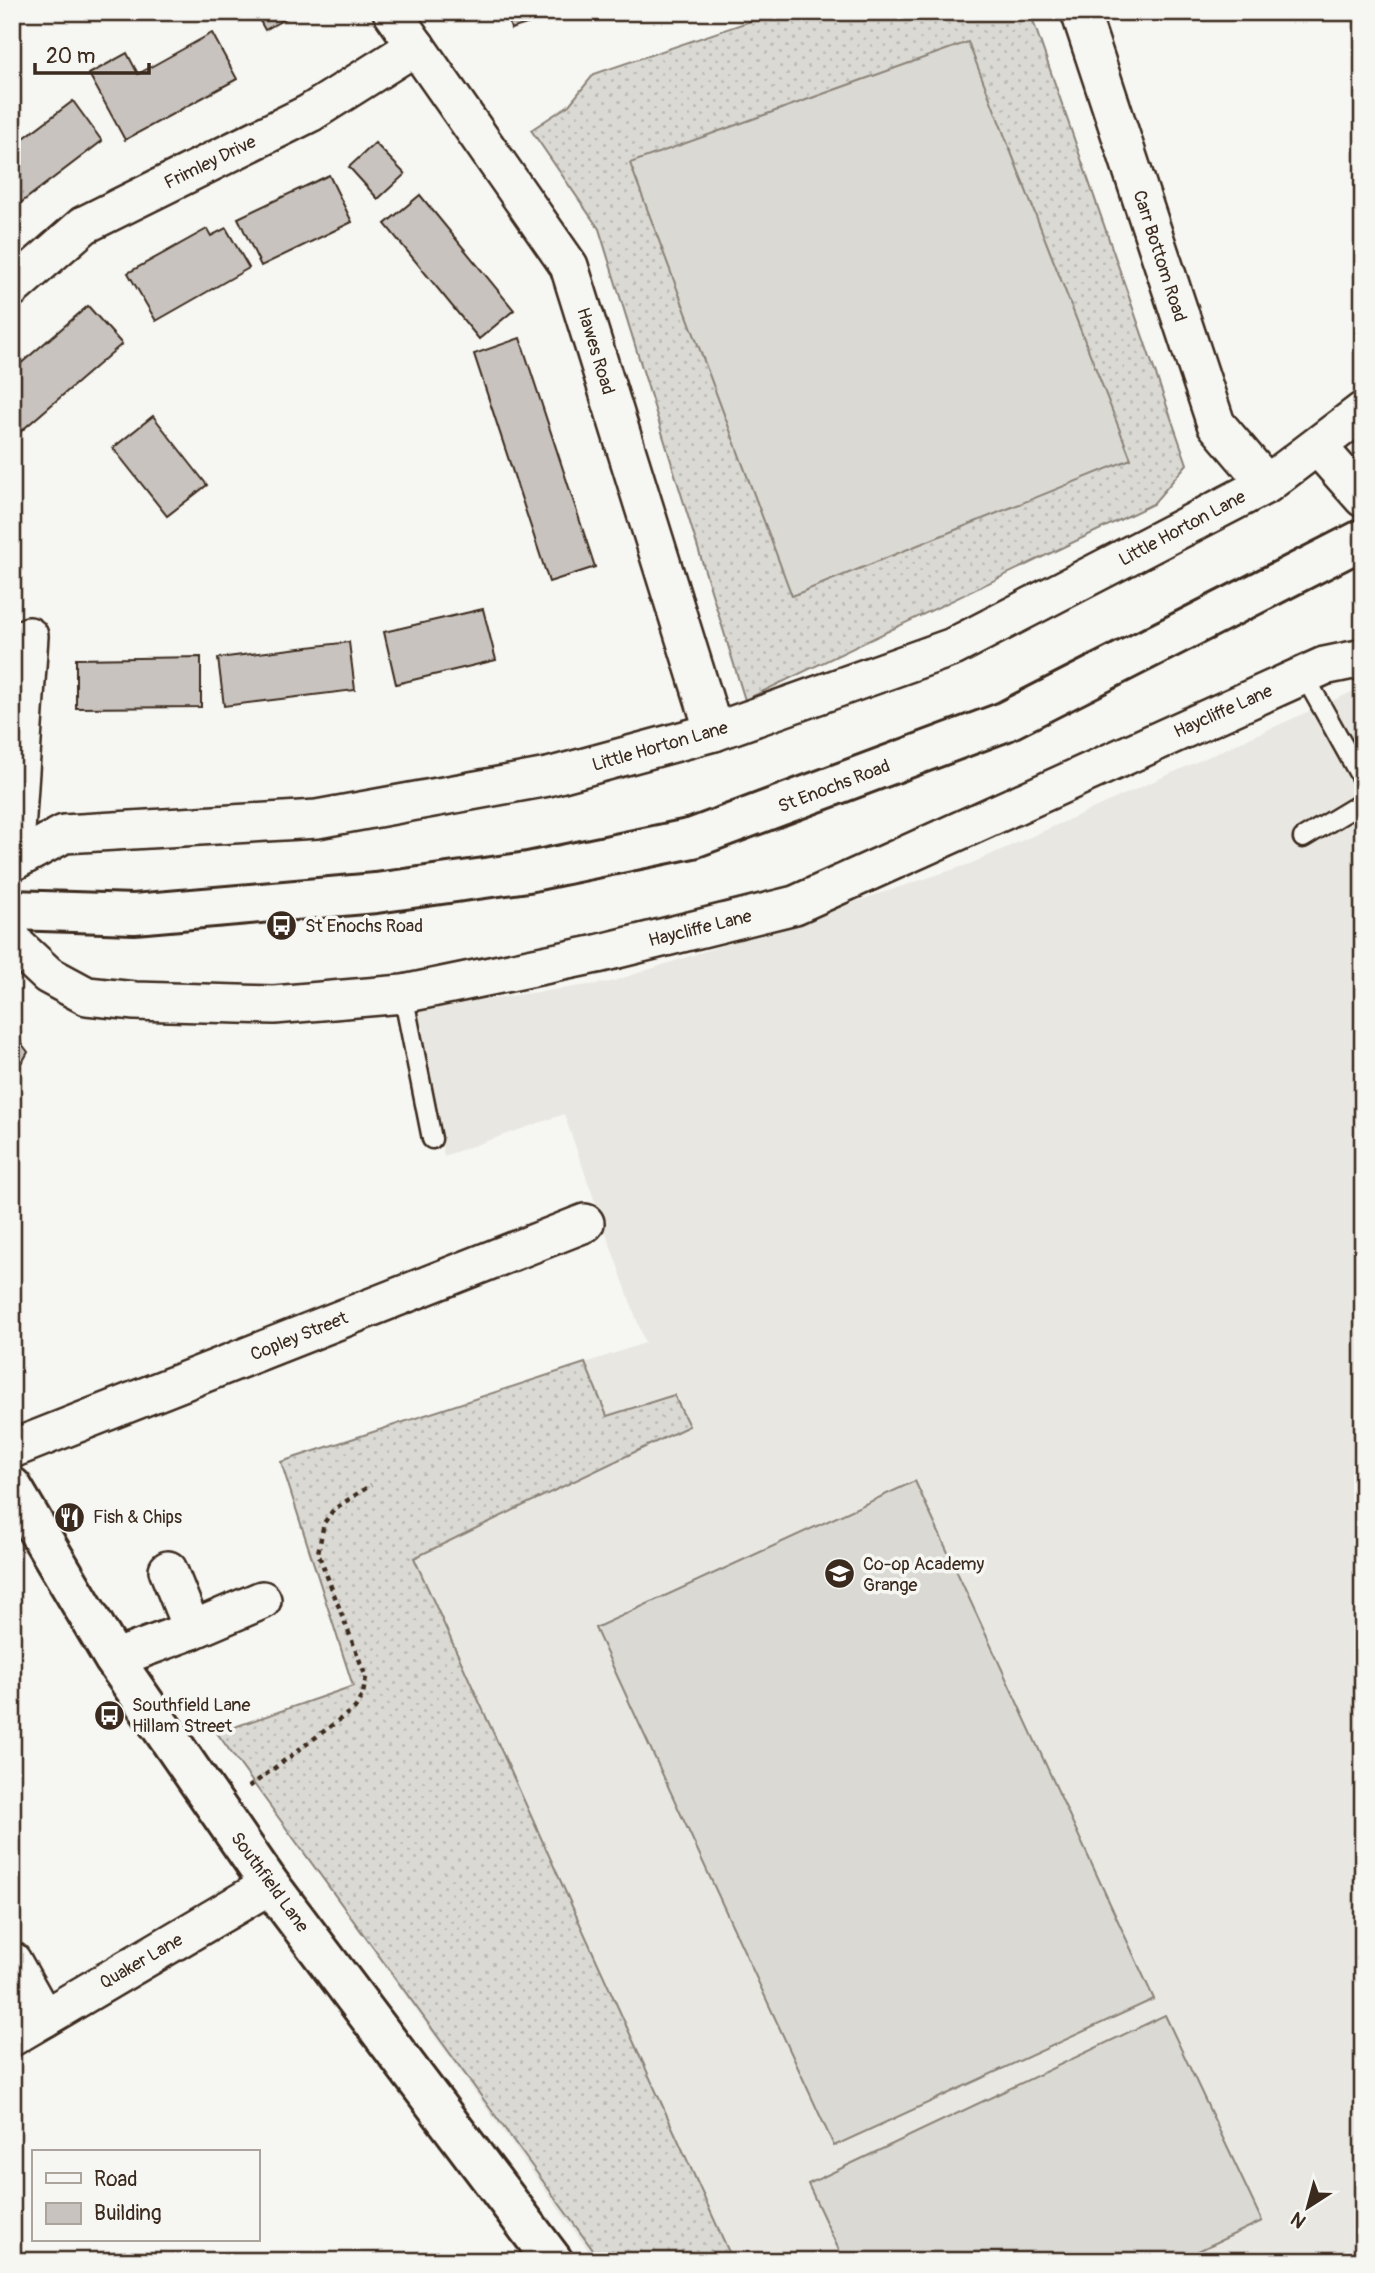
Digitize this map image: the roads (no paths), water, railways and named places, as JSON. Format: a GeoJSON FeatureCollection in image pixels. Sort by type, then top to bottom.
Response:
{"type":"FeatureCollection","features":[{"type":"Feature","properties":{"kind":"street","name":"Hawes Road"},"geometry":{"type":"LineString","coordinates":[[392,12],[569,266],[714,732]]}},
{"type":"Feature","properties":{"kind":"street","name":"Carr Bottom Road"},"geometry":{"type":"LineString","coordinates":[[1080,12],[1216,424],[1267,484]]}},
{"type":"Feature","properties":{"kind":"street","name":"Frimley Drive"},"geometry":{"type":"LineString","coordinates":[[12,288],[84,225],[310,113],[415,46]]}},
{"type":"Feature","properties":{"kind":"street","name":"Little Horton Lane"},"geometry":{"type":"LineString","coordinates":[[13,861],[64,834],[317,819],[548,776],[714,732],[953,647],[1267,484],[1363,411]]}},
{"type":"Feature","properties":{"kind":"street"},"geometry":{"type":"LineString","coordinates":[[1318,447],[1363,498]]}},
{"type":"Feature","properties":{"kind":"street","name":"St Enochs Road"},"geometry":{"type":"LineString","coordinates":[[12,910],[134,914],[376,893],[528,872],[693,838],[1004,722],[1363,539]]}},
{"type":"Feature","properties":{"kind":"street"},"geometry":{"type":"LineString","coordinates":[[13,861],[29,636]]}},
{"type":"Feature","properties":{"kind":"street","name":"Haycliffe Lane"},"geometry":{"type":"LineString","coordinates":[[12,938],[48,975],[87,996],[135,1001],[274,1005],[403,994],[597,954],[796,905],[1324,666],[1363,658]]}},
{"type":"Feature","properties":{"kind":"street","name":"Copley Street"},"geometry":{"type":"LineString","coordinates":[[12,1449],[585,1223]]}},
{"type":"Feature","properties":{"kind":"street","name":"Southfield Lane"},"geometry":{"type":"LineString","coordinates":[[12,1487],[114,1659],[270,1885],[553,2261]]}},
{"type":"Feature","properties":{"kind":"street"},"geometry":{"type":"LineString","coordinates":[[168,1570],[191,1630]]}},
{"type":"Feature","properties":{"kind":"street"},"geometry":{"type":"LineString","coordinates":[[114,1659],[262,1600]]}},
{"type":"Feature","properties":{"kind":"street","name":"Quaker Lane"},"geometry":{"type":"LineString","coordinates":[[12,2037],[270,1885]]}},
{"type":"Feature","properties":{"kind":"street"},"geometry":{"type":"LineString","coordinates":[[12,1961],[44,2018]]}},
{"type":"Feature","properties":{"kind":"lane"},"geometry":{"type":"LineString","coordinates":[[1304,675],[1363,781]]}},
{"type":"Feature","properties":{"kind":"lane"},"geometry":{"type":"LineString","coordinates":[[1303,838],[1363,802]]}},
{"type":"Feature","properties":{"kind":"lane"},"geometry":{"type":"LineString","coordinates":[[403,994],[432,1139]]}},
{"type":"Feature","properties":{"kind":"place","name":"St Enochs Road"},"geometry":{"type":"Point","coordinates":[282,926]}},
{"type":"Feature","properties":{"kind":"place","name":"Fish & Chips"},"geometry":{"type":"Point","coordinates":[70,1517]}},
{"type":"Feature","properties":{"kind":"place","name":"Co-op Academy Grange"},"geometry":{"type":"Point","coordinates":[840,1574]}},
{"type":"Feature","properties":{"kind":"place","name":"Southfield Lane Hillam Street"},"geometry":{"type":"Point","coordinates":[109,1715]}}]}
